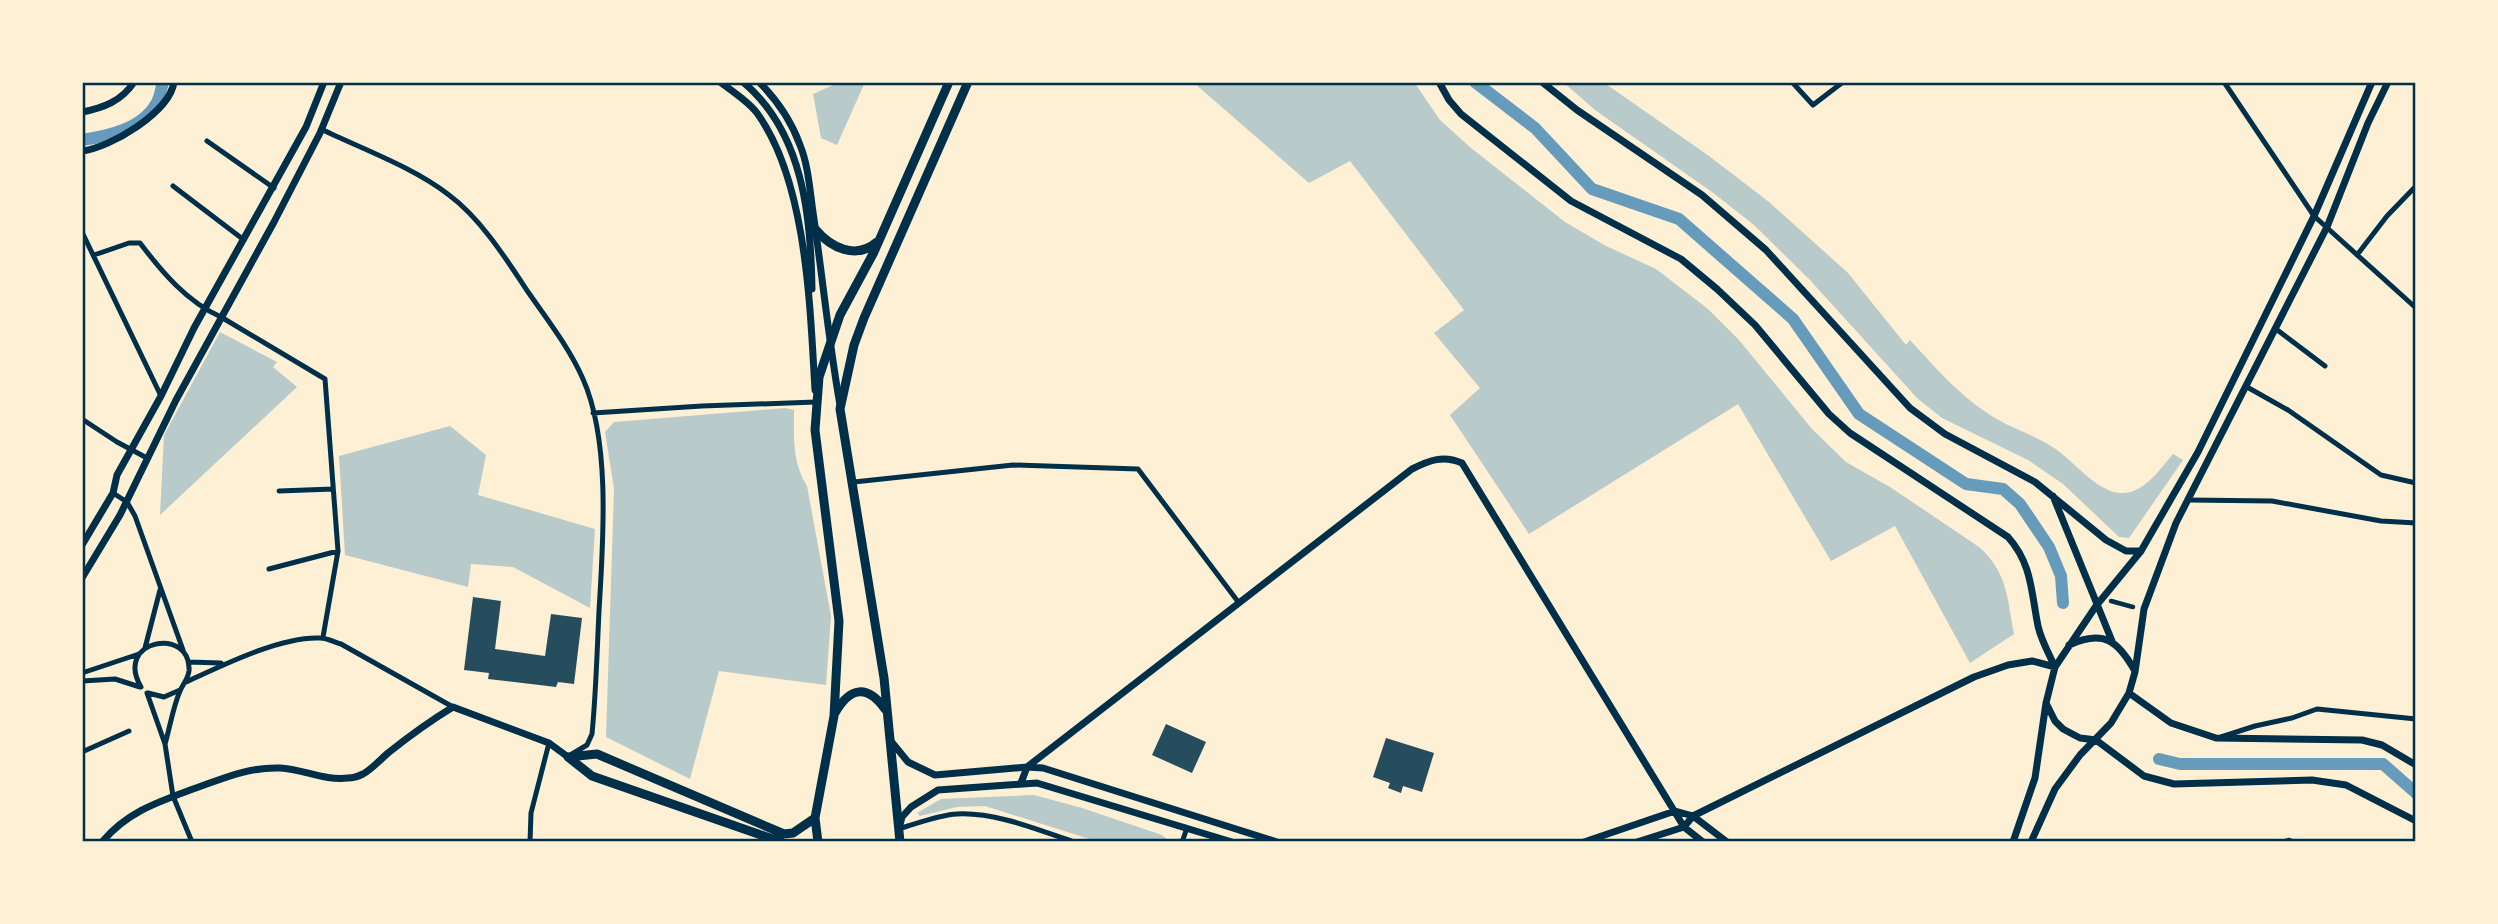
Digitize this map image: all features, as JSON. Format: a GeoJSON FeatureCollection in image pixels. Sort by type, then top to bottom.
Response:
{"type":"FeatureCollection","features":[{"type":"Feature","properties":{"kind":"main road"},"geometry":{"type":"LineString","coordinates":[[818,842],[815,818],[834,716],[839,621],[814,430],[819,377],[840,314],[878,241],[949,82]]}},
{"type":"Feature","properties":{"kind":"main road"},"geometry":{"type":"LineString","coordinates":[[900,842],[884,678],[840,409],[852,354],[864,318],[968,82]]}},
{"type":"Feature","properties":{"kind":"main road"},"geometry":{"type":"LineString","coordinates":[[815,229],[821,237],[842,250],[854,252],[871,247],[878,241]]}},
{"type":"Feature","properties":{"kind":"main road"},"geometry":{"type":"LineString","coordinates":[[834,716],[844,699],[862,691],[873,696],[886,710]]}},
{"type":"Feature","properties":{"kind":"main road"},"geometry":{"type":"LineString","coordinates":[[568,757],[597,754],[784,834],[793,833],[815,818]]}},
{"type":"Feature","properties":{"kind":"main road"},"geometry":{"type":"LineString","coordinates":[[568,757],[592,776],[780,842]]}},
{"type":"Feature","properties":{"kind":"street"},"geometry":{"type":"LineString","coordinates":[[82,112],[108,104],[128,91],[134,82]]}},
{"type":"Feature","properties":{"kind":"street"},"geometry":{"type":"LineString","coordinates":[[82,151],[122,136],[147,119],[170,94],[174,82]]}},
{"type":"Feature","properties":{"kind":"street"},"geometry":{"type":"LineString","coordinates":[[82,545],[113,493],[117,475],[129,450],[161,396],[194,328],[306,127],[324,82]]}},
{"type":"Feature","properties":{"kind":"street"},"geometry":{"type":"LineString","coordinates":[[82,578],[127,502],[147,458],[221,317],[274,222],[321,129],[341,82]]}},
{"type":"Feature","properties":{"kind":"street"},"geometry":{"type":"LineString","coordinates":[[593,413],[702,405],[816,402],[806,264],[788,176],[774,140],[755,110],[720,82]]}},
{"type":"Feature","properties":{"kind":"street"},"geometry":{"type":"LineString","coordinates":[[759,82],[778,103],[801,146],[840,409]]}},
{"type":"Feature","properties":{"kind":"street"},"geometry":{"type":"LineString","coordinates":[[1439,82],[1461,114],[1571,201],[1681,259],[1717,289],[1755,325],[1829,414],[1850,433],[2008,537],[2020,551],[2028,571],[2038,629],[2055,667]]}},
{"type":"Feature","properties":{"kind":"street"},"geometry":{"type":"LineString","coordinates":[[1542,82],[1577,110],[1702,195],[1766,250],[1910,408],[1945,434],[2018,471],[2053,495],[2106,540],[2126,551],[2141,551]]}},
{"type":"Feature","properties":{"kind":"street"},"geometry":{"type":"LineString","coordinates":[[1792,82],[1813,105],[1843,82]]}},
{"type":"Feature","properties":{"kind":"street"},"geometry":{"type":"LineString","coordinates":[[2224,82],[2314,216],[2416,308]]}},
{"type":"Feature","properties":{"kind":"street"},"geometry":{"type":"LineString","coordinates":[[2013,842],[2035,778],[2046,703],[2055,667],[2096,606],[2141,551],[2198,452],[2314,216],[2372,82]]}},
{"type":"Feature","properties":{"kind":"street"},"geometry":{"type":"LineString","coordinates":[[2031,842],[2055,789],[2080,755],[2115,717],[2129,692],[2135,672],[2144,609],[2176,523],[2326,227],[2368,123],[2388,82]]}},
{"type":"Feature","properties":{"kind":"street"},"geometry":{"type":"LineString","coordinates":[[744,83],[771,113],[794,153],[812,246],[813,353]]}},
{"type":"Feature","properties":{"kind":"street"},"geometry":{"type":"LineString","coordinates":[[186,682],[228,662],[280,645],[323,638],[341,644],[453,707],[549,743],[568,757],[587,745],[592,734],[604,531],[601,469],[593,413],[584,381],[575,361],[517,276],[466,210],[430,182],[321,129]]}},
{"type":"Feature","properties":{"kind":"street"},"geometry":{"type":"LineString","coordinates":[[207,141],[274,188]]}},
{"type":"Feature","properties":{"kind":"street"},"geometry":{"type":"LineString","coordinates":[[173,186],[244,240]]}},
{"type":"Feature","properties":{"kind":"street"},"geometry":{"type":"LineString","coordinates":[[2357,255],[2387,216],[2416,186]]}},
{"type":"Feature","properties":{"kind":"street"},"geometry":{"type":"LineString","coordinates":[[82,232],[161,396]]}},
{"type":"Feature","properties":{"kind":"street"},"geometry":{"type":"LineString","coordinates":[[94,255],[129,243],[140,243],[161,270],[206,310],[325,379],[338,551],[323,638]]}},
{"type":"Feature","properties":{"kind":"street"},"geometry":{"type":"LineString","coordinates":[[2276,329],[2325,366]]}},
{"type":"Feature","properties":{"kind":"street"},"geometry":{"type":"LineString","coordinates":[[2247,387],[2288,410],[2381,475],[2416,483]]}},
{"type":"Feature","properties":{"kind":"street"},"geometry":{"type":"LineString","coordinates":[[82,419],[129,450],[147,458]]}},
{"type":"Feature","properties":{"kind":"street"},"geometry":{"type":"LineString","coordinates":[[1021,783],[1027,767],[1412,469],[1437,458],[1450,458],[1462,463],[1684,827],[1703,842]]}},
{"type":"Feature","properties":{"kind":"street"},"geometry":{"type":"LineString","coordinates":[[854,482],[1013,465],[1138,468],[1238,603]]}},
{"type":"Feature","properties":{"kind":"street"},"geometry":{"type":"LineString","coordinates":[[279,491],[333,489]]}},
{"type":"Feature","properties":{"kind":"street"},"geometry":{"type":"LineString","coordinates":[[113,493],[127,502],[142,532],[160,590],[186,658],[189,673],[180,690],[165,744]]}},
{"type":"Feature","properties":{"kind":"street"},"geometry":{"type":"LineString","coordinates":[[2053,495],[2112,641],[2126,656],[2135,672]]}},
{"type":"Feature","properties":{"kind":"street"},"geometry":{"type":"LineString","coordinates":[[2189,500],[2272,501],[2381,521],[2416,523]]}},
{"type":"Feature","properties":{"kind":"street"},"geometry":{"type":"LineString","coordinates":[[268,569],[338,551]]}},
{"type":"Feature","properties":{"kind":"street"},"geometry":{"type":"LineString","coordinates":[[145,648],[160,590]]}},
{"type":"Feature","properties":{"kind":"street"},"geometry":{"type":"LineString","coordinates":[[2111,601],[2133,607]]}},
{"type":"Feature","properties":{"kind":"street"},"geometry":{"type":"LineString","coordinates":[[2069,645],[2090,638],[2112,641]]}},
{"type":"Feature","properties":{"kind":"street"},"geometry":{"type":"LineString","coordinates":[[82,673],[139,654],[153,643],[171,644],[186,658],[228,662]]}},
{"type":"Feature","properties":{"kind":"street"},"geometry":{"type":"LineString","coordinates":[[139,654],[134,671],[141,687],[147,693],[165,744],[173,796],[191,842]]}},
{"type":"Feature","properties":{"kind":"street"},"geometry":{"type":"LineString","coordinates":[[1637,842],[1684,827],[1693,816],[1974,677],[2008,665],[2032,661],[2055,667]]}},
{"type":"Feature","properties":{"kind":"street"},"geometry":{"type":"LineString","coordinates":[[82,681],[115,679],[141,687]]}},
{"type":"Feature","properties":{"kind":"street"},"geometry":{"type":"LineString","coordinates":[[147,693],[164,697],[180,690]]}},
{"type":"Feature","properties":{"kind":"street"},"geometry":{"type":"LineString","coordinates":[[2129,692],[2171,723],[2217,738],[2362,740],[2382,745],[2416,765]]}},
{"type":"Feature","properties":{"kind":"street"},"geometry":{"type":"LineString","coordinates":[[2046,703],[2055,721],[2063,729],[2080,738],[2096,740],[2144,776],[2174,784],[2312,780],[2346,785],[2416,821]]}},
{"type":"Feature","properties":{"kind":"street"},"geometry":{"type":"LineString","coordinates":[[102,842],[125,819],[141,809],[232,774],[256,769],[298,769],[316,776],[334,778],[363,774],[421,728],[453,707]]}},
{"type":"Feature","properties":{"kind":"street"},"geometry":{"type":"LineString","coordinates":[[2217,738],[2317,709],[2416,719]]}},
{"type":"Feature","properties":{"kind":"street"},"geometry":{"type":"LineString","coordinates":[[82,752],[129,731]]}},
{"type":"Feature","properties":{"kind":"street"},"geometry":{"type":"LineString","coordinates":[[890,738],[908,762],[935,775],[1043,768],[1277,842]]}},
{"type":"Feature","properties":{"kind":"street"},"geometry":{"type":"LineString","coordinates":[[530,842],[531,813],[549,743]]}},
{"type":"Feature","properties":{"kind":"street"},"geometry":{"type":"LineString","coordinates":[[898,829],[902,817],[911,807],[938,790],[1021,783],[1047,784],[1232,842]]}},
{"type":"Feature","properties":{"kind":"street"},"geometry":{"type":"LineString","coordinates":[[1584,842],[1675,811],[1693,816],[1727,842]]}},
{"type":"Feature","properties":{"kind":"street"},"geometry":{"type":"LineString","coordinates":[[1182,842],[1191,814]]}},
{"type":"Feature","properties":{"kind":"street"},"geometry":{"type":"LineString","coordinates":[[898,829],[944,816],[969,815],[1014,824],[1074,842]]}},
{"type":"Feature","properties":{"kind":"lane"},"geometry":{"type":"LineString","coordinates":[[2277,842],[2289,839],[2297,842]]}},
{"type":"Feature","properties":{"kind":"shaded area"},"geometry":{"type":"Polygon","coordinates":[[[840,82],[865,82],[837,145],[821,138],[813,94],[840,82]]]}},
{"type":"Feature","properties":{"kind":"shaded area"},"geometry":{"type":"Polygon","coordinates":[[[1193,82],[1414,82],[1440,120],[1565,222],[1606,246],[1656,269],[1708,309],[1739,340],[1812,429],[1846,462],[1890,487],[1979,547],[2001,576],[2014,634],[1970,663],[1895,526],[1831,561],[1738,404],[1529,534],[1450,415],[1480,388],[1434,333],[1464,310],[1350,161],[1309,183],[1193,82]]]}},
{"type":"Feature","properties":{"kind":"shaded area"},"geometry":{"type":"Polygon","coordinates":[[[1563,82],[1603,82],[1709,156],[1769,202],[1848,273],[1906,345],[1910,340],[1961,393],[1997,419],[2054,448],[2105,489],[2132,492],[2152,479],[2173,454],[2183,460],[2129,538],[2119,537],[2063,484],[2028,460],[1942,418],[1917,398],[1809,279],[1754,225],[1712,192],[1595,110],[1563,82]]]}},
{"type":"Feature","properties":{"kind":"shaded area"},"geometry":{"type":"Polygon","coordinates":[[[220,332],[277,362],[273,367],[297,387],[160,515],[164,435],[220,332]]]}},
{"type":"Feature","properties":{"kind":"shaded area"},"geometry":{"type":"Polygon","coordinates":[[[785,408],[794,410],[796,459],[807,486],[831,616],[826,685],[719,671],[690,779],[606,737],[614,489],[605,432],[614,422],[785,408]]]}},
{"type":"Feature","properties":{"kind":"shaded area"},"geometry":{"type":"Polygon","coordinates":[[[450,426],[486,455],[478,495],[595,529],[590,608],[513,567],[471,564],[468,587],[345,555],[339,456],[450,426]]]}},
{"type":"Feature","properties":{"kind":"shaded area"},"geometry":{"type":"Polygon","coordinates":[[[1034,795],[1162,835],[1170,842],[1099,842],[985,806],[957,807],[920,816],[917,813],[941,799],[1034,795]]]}},
{"type":"Feature","properties":{"kind":"building"},"geometry":{"type":"Polygon","coordinates":[[[473,597],[501,601],[495,649],[545,656],[551,614],[582,618],[574,684],[558,682],[556,687],[488,679],[489,673],[464,670],[473,597]]]}},
{"type":"Feature","properties":{"kind":"building"},"geometry":{"type":"Polygon","coordinates":[[[1166,724],[1206,742],[1192,773],[1152,755],[1166,724]]]}},
{"type":"Feature","properties":{"kind":"building"},"geometry":{"type":"Polygon","coordinates":[[[1386,738],[1434,753],[1422,792],[1403,786],[1401,793],[1388,788],[1390,783],[1373,777],[1386,738]]]}},
{"type":"Feature","properties":{"kind":"waterway"},"geometry":{"type":"LineString","coordinates":[[82,140],[124,130],[142,120],[157,102],[163,82]]}},
{"type":"Feature","properties":{"kind":"waterway"},"geometry":{"type":"LineString","coordinates":[[1475,82],[1535,128],[1592,189],[1679,219],[1793,319],[1859,414],[1966,484],[2003,489],[2020,504],[2049,547],[2061,576],[2063,603]]}},
{"type":"Feature","properties":{"kind":"waterway"},"geometry":{"type":"LineString","coordinates":[[2159,759],[2180,764],[2383,764],[2416,793]]}}]}
